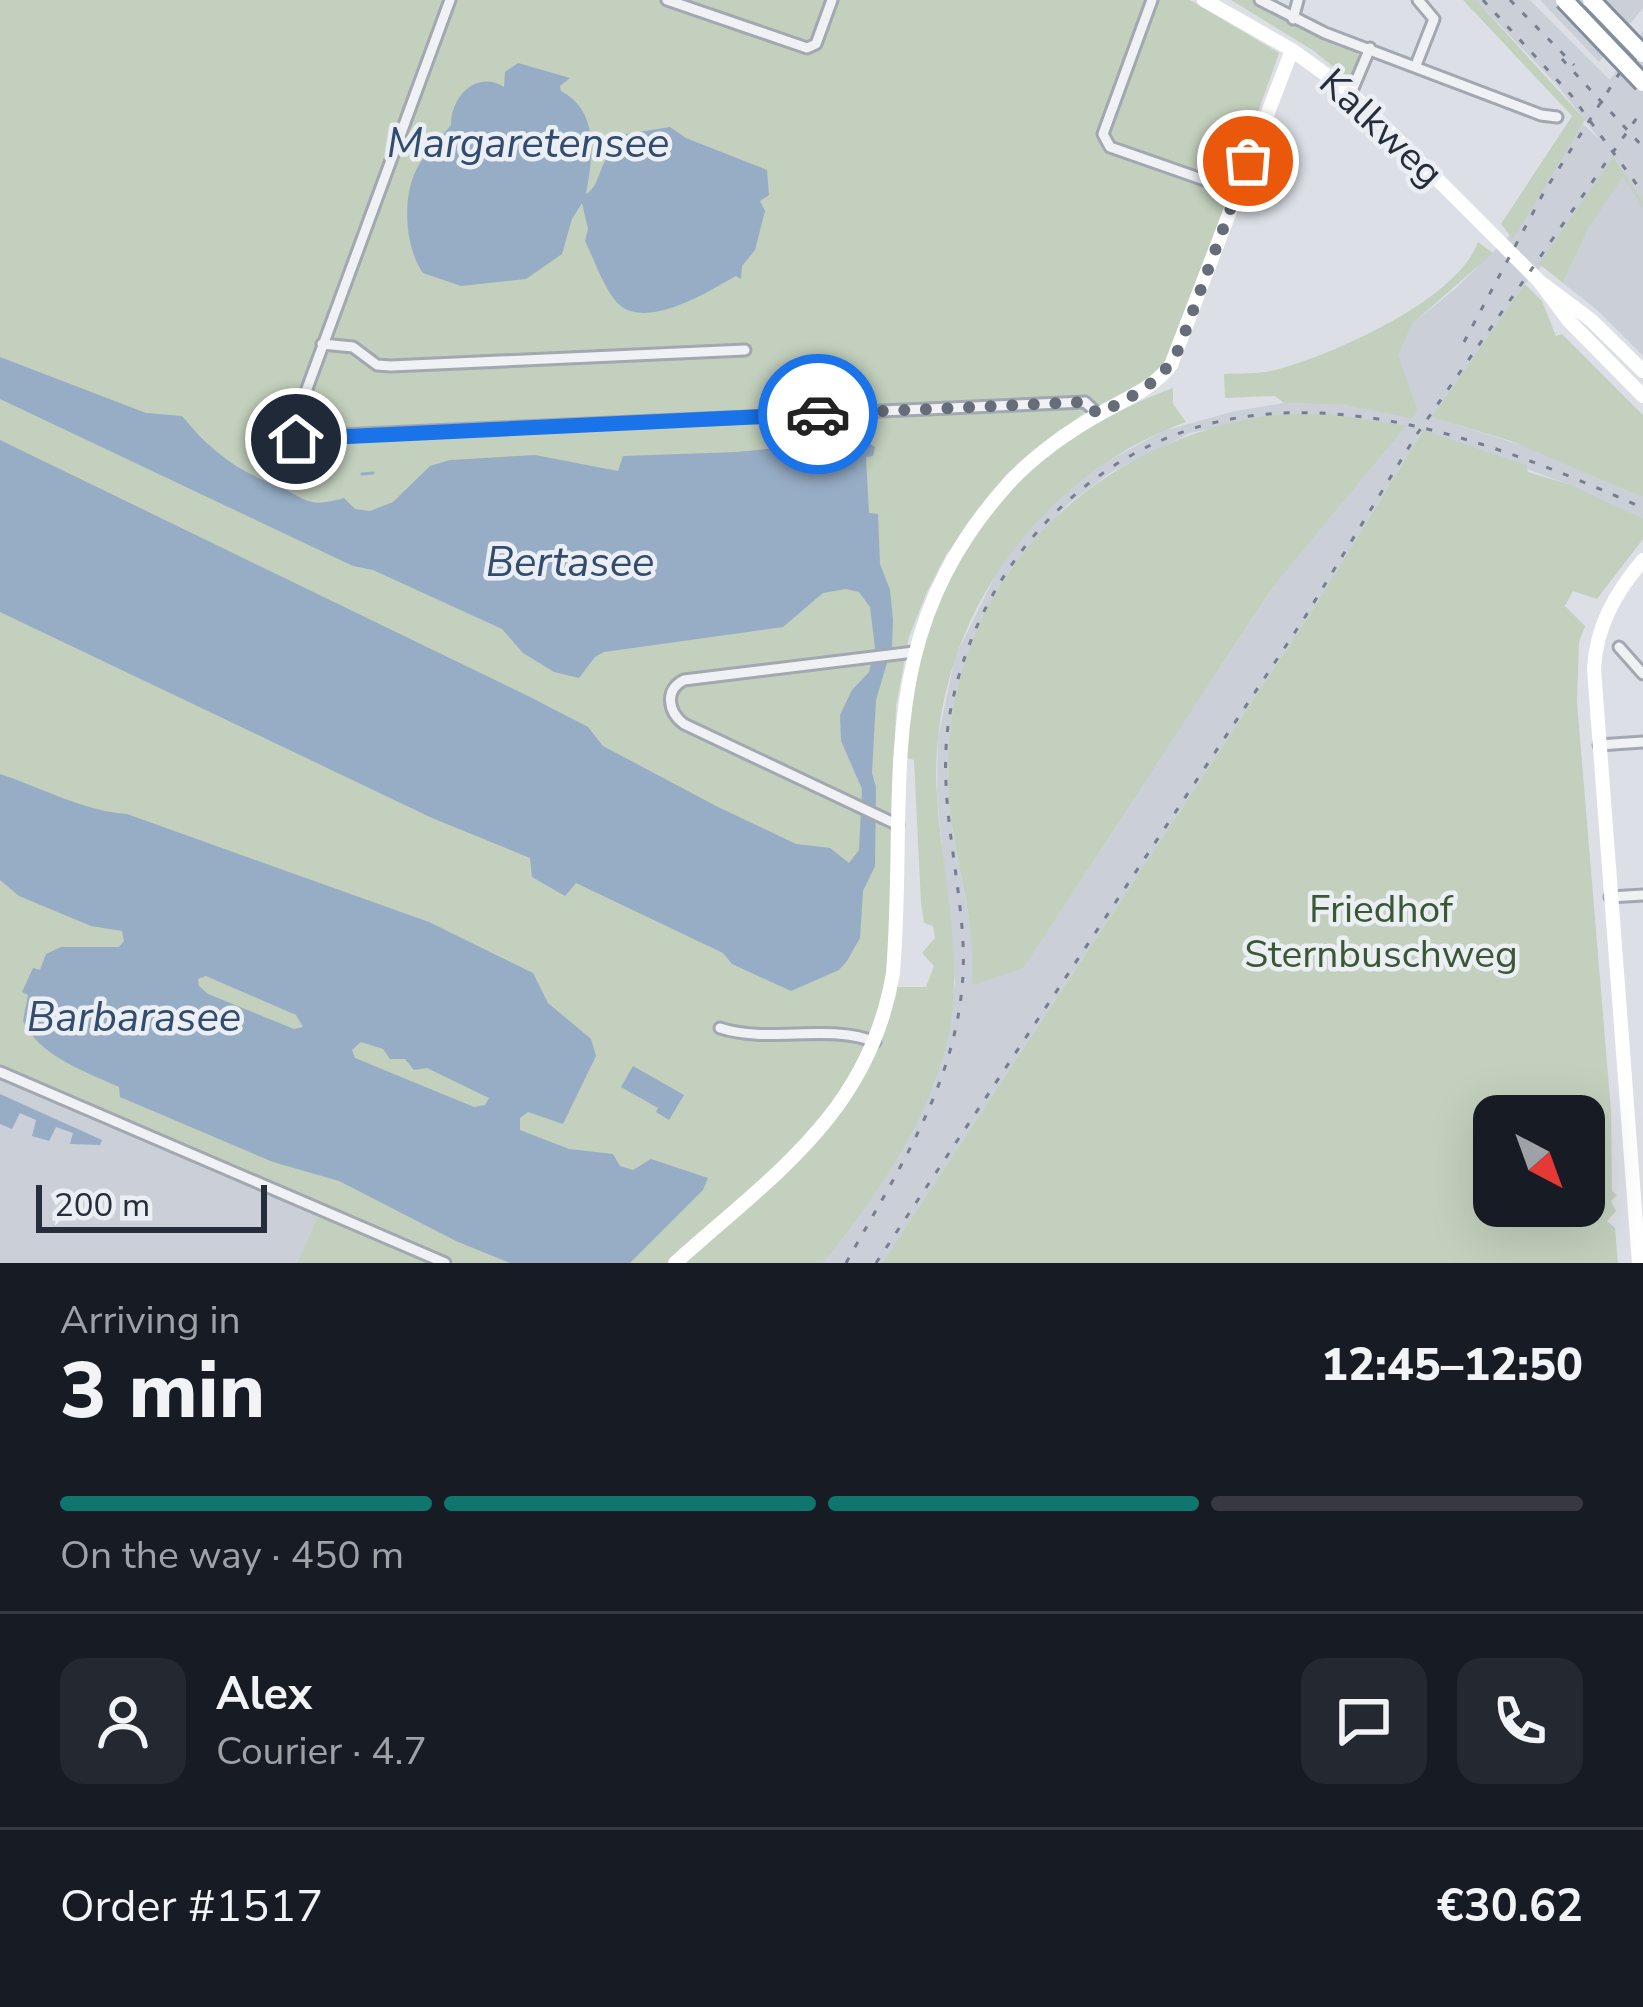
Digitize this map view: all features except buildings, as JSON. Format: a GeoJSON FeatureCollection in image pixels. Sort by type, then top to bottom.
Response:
{"type":"FeatureCollection","features":[{"type":"Feature","properties":{"kind":"highway"},"geometry":{"type":"LineString","coordinates":[[1564,0],[1643,83]]}},
{"type":"Feature","properties":{"kind":"highway"},"geometry":{"type":"LineString","coordinates":[[1591,0],[1643,54]]}},
{"type":"Feature","properties":{"kind":"street"},"geometry":{"type":"LineString","coordinates":[[450,0],[292,437],[1085,402],[1098,414]]}},
{"type":"Feature","properties":{"kind":"street"},"geometry":{"type":"LineString","coordinates":[[667,0],[807,48],[816,44],[832,0]]}},
{"type":"Feature","properties":{"kind":"street"},"geometry":{"type":"LineString","coordinates":[[1152,0],[1102,134],[1110,147],[1236,191]]}},
{"type":"Feature","properties":{"kind":"street","name":"Kalkweg"},"geometry":{"type":"LineString","coordinates":[[1204,0],[1292,50],[1351,93],[1539,281],[1586,340],[1643,396]]}},
{"type":"Feature","properties":{"kind":"street"},"geometry":{"type":"LineString","coordinates":[[1260,0],[1293,19],[1557,117]]}},
{"type":"Feature","properties":{"kind":"street"},"geometry":{"type":"LineString","coordinates":[[1293,19],[1298,0]]}},
{"type":"Feature","properties":{"kind":"street"},"geometry":{"type":"LineString","coordinates":[[1416,65],[1434,19],[1418,0]]}},
{"type":"Feature","properties":{"kind":"street"},"geometry":{"type":"LineString","coordinates":[[1351,93],[1370,49]]}},
{"type":"Feature","properties":{"kind":"street"},"geometry":{"type":"LineString","coordinates":[[675,1263],[822,1128],[848,1094],[875,1042],[893,973],[901,724],[914,652],[945,574],[1007,485],[1098,414],[1148,388],[1171,365],[1292,50]]}},
{"type":"Feature","properties":{"kind":"street","name":"Kalkweg"},"geometry":{"type":"LineString","coordinates":[[1539,281],[1583,313],[1643,371]]}},
{"type":"Feature","properties":{"kind":"street"},"geometry":{"type":"LineString","coordinates":[[322,344],[353,347],[377,365],[391,366],[745,350]]}},
{"type":"Feature","properties":{"kind":"street"},"geometry":{"type":"LineString","coordinates":[[1640,1263],[1636,1110],[1610,897],[1594,669],[1596,645],[1612,603],[1643,560]]}},
{"type":"Feature","properties":{"kind":"street"},"geometry":{"type":"LineString","coordinates":[[1619,647],[1643,674]]}},
{"type":"Feature","properties":{"kind":"street"},"geometry":{"type":"LineString","coordinates":[[898,825],[685,724],[670,703],[674,688],[684,680],[914,652]]}},
{"type":"Feature","properties":{"kind":"street"},"geometry":{"type":"LineString","coordinates":[[1598,745],[1643,742]]}},
{"type":"Feature","properties":{"kind":"street"},"geometry":{"type":"LineString","coordinates":[[1610,897],[1643,895]]}},
{"type":"Feature","properties":{"kind":"street"},"geometry":{"type":"LineString","coordinates":[[720,1028],[769,1035],[859,1036],[875,1042]]}},
{"type":"Feature","properties":{"kind":"street"},"geometry":{"type":"LineString","coordinates":[[0,1072],[445,1263]]}},
{"type":"Feature","properties":{"kind":"shaded area"},"geometry":{"type":"Polygon","coordinates":[[[1476,0],[1530,0],[1610,80],[1643,31],[1643,356],[1563,283],[1613,158],[1433,417],[1539,451],[1643,497],[1643,533],[1568,484],[1422,431],[1310,614],[882,1263],[823,1263],[881,1184],[935,1083],[943,1055],[955,983],[937,795],[938,738],[955,657],[997,572],[1030,526],[1067,491],[1103,464],[1163,431],[1284,403],[1344,405],[1412,417],[1398,355],[1413,323],[1509,236],[1583,124],[1600,140],[1558,86],[1476,0]],[[1280,414],[1190,433],[1110,473],[1067,505],[997,591],[958,686],[948,768],[953,834],[973,940],[973,984],[1023,969],[1272,588],[1405,427],[1331,414],[1280,414]]]}},
{"type":"Feature","properties":{"kind":"shaded area"},"geometry":{"type":"Polygon","coordinates":[[[1540,0],[1643,0],[1643,8],[1599,62],[1540,0]]]}},
{"type":"Feature","properties":{"kind":"shaded area"},"geometry":{"type":"Polygon","coordinates":[[[0,1076],[318,1216],[297,1263],[0,1263],[0,1076]]]}},
{"type":"Feature","properties":{"kind":"green space"},"geometry":{"type":"Polygon","coordinates":[[[0,0],[1190,0],[1279,53],[1165,363],[1148,379],[1083,414],[1006,475],[946,555],[926,594],[909,637],[896,706],[890,965],[866,1053],[813,1131],[669,1263],[454,1263],[0,1066],[0,0]]]}},
{"type":"Feature","properties":{"kind":"green space"},"geometry":{"type":"Polygon","coordinates":[[[1231,0],[1253,0],[1290,23],[1356,50],[1360,58],[1349,80],[1314,51],[1231,0]]]}},
{"type":"Feature","properties":{"kind":"green space"},"geometry":{"type":"Polygon","coordinates":[[[1463,0],[1476,0],[1585,120],[1513,239],[1501,224],[1572,116],[1463,0]]]}},
{"type":"Feature","properties":{"kind":"green space"},"geometry":{"type":"Polygon","coordinates":[[[1613,157],[1643,208],[1623,176],[1589,227],[1563,283],[1539,264],[1613,157]]]}},
{"type":"Feature","properties":{"kind":"green space"},"geometry":{"type":"Polygon","coordinates":[[[1478,242],[1493,253],[1413,323],[1398,355],[1417,409],[1412,418],[1344,405],[1284,403],[1275,396],[1225,398],[1224,374],[1279,369],[1331,351],[1392,321],[1446,284],[1478,242]]]}},
{"type":"Feature","properties":{"kind":"green space"},"geometry":{"type":"Polygon","coordinates":[[[1525,284],[1542,301],[1556,336],[1562,334],[1643,415],[1643,497],[1511,441],[1432,417],[1525,284]]]}},
{"type":"Feature","properties":{"kind":"green space"},"geometry":{"type":"Polygon","coordinates":[[[1173,388],[1173,404],[1186,422],[1131,447],[1081,481],[1037,522],[1000,569],[970,621],[950,678],[938,737],[937,798],[953,945],[953,1003],[941,1064],[900,1155],[823,1263],[686,1263],[785,1173],[843,1108],[884,1031],[896,987],[926,987],[934,966],[922,953],[935,938],[933,926],[924,923],[921,903],[914,760],[904,757],[905,725],[923,639],[943,589],[999,504],[1035,468],[1076,436],[1173,388]]]}},
{"type":"Feature","properties":{"kind":"green space"},"geometry":{"type":"Polygon","coordinates":[[[1280,414],[1331,414],[1406,426],[1272,588],[1023,969],[972,985],[971,936],[949,794],[952,720],[968,652],[997,591],[1036,537],[1086,492],[1144,455],[1209,429],[1280,414]]]}},
{"type":"Feature","properties":{"kind":"green space","name":"Friedhof Sternbuschweg"},"geometry":{"type":"Polygon","coordinates":[[[1423,430],[1526,465],[1528,472],[1568,484],[1643,519],[1643,539],[1597,599],[1573,591],[1565,606],[1585,626],[1579,642],[1577,702],[1611,1111],[1612,1191],[1617,1195],[1611,1201],[1616,1211],[1607,1221],[1615,1228],[1618,1263],[882,1263],[1310,614],[1423,430]]]}},
{"type":"Feature","properties":{"kind":"green space"},"geometry":{"type":"Polygon","coordinates":[[[318,1216],[427,1263],[297,1263],[318,1216]]]}},
{"type":"Feature","properties":{"kind":"water","name":"Margaretensee"},"geometry":{"type":"Polygon","coordinates":[[[518,63],[570,78],[560,86],[561,91],[583,111],[591,138],[586,194],[608,156],[622,150],[626,134],[670,127],[767,170],[769,195],[760,201],[765,211],[741,279],[736,276],[665,310],[649,313],[622,307],[606,286],[585,241],[588,229],[582,203],[562,254],[526,279],[461,286],[423,273],[407,219],[414,175],[451,125],[455,104],[467,89],[484,82],[504,87],[505,72],[518,63]]]}},
{"type":"Feature","properties":{"kind":"water","name":"Bertasee"},"geometry":{"type":"Polygon","coordinates":[[[0,357],[146,413],[182,416],[212,448],[246,472],[306,500],[321,503],[344,498],[355,509],[370,511],[393,502],[430,466],[450,460],[535,455],[618,471],[623,456],[737,452],[862,439],[875,447],[873,456],[866,457],[869,513],[878,514],[880,564],[890,590],[892,646],[876,700],[875,866],[863,891],[860,938],[847,961],[839,970],[791,991],[576,883],[565,896],[532,877],[530,858],[432,818],[0,612],[0,440],[530,697],[588,727],[603,746],[718,807],[796,844],[830,848],[849,863],[859,850],[862,789],[841,741],[840,715],[852,690],[869,672],[875,648],[870,607],[859,592],[823,593],[783,627],[604,652],[579,678],[554,672],[523,653],[502,629],[373,570],[353,566],[0,399],[0,357]]]}},
{"type":"Feature","properties":{"kind":"water","name":"Barbarasee"},"geometry":{"type":"Polygon","coordinates":[[[0,774],[79,804],[127,814],[429,922],[533,973],[548,1003],[591,1039],[596,1056],[563,1124],[528,1112],[520,1118],[520,1130],[569,1149],[613,1154],[620,1166],[633,1170],[651,1159],[708,1178],[703,1190],[630,1263],[510,1263],[339,1181],[273,1162],[120,1097],[119,1087],[65,1062],[40,1044],[23,1021],[28,995],[22,992],[46,954],[61,947],[119,947],[124,941],[122,931],[91,926],[19,896],[0,880],[0,774]],[[206,976],[198,979],[208,994],[294,1029],[303,1027],[296,1015],[206,976]],[[361,1042],[352,1050],[355,1058],[474,1107],[485,1105],[489,1098],[427,1068],[414,1070],[405,1059],[390,1059],[383,1049],[361,1042]]]}},
{"type":"Feature","properties":{"kind":"water"},"geometry":{"type":"Polygon","coordinates":[[[633,1066],[684,1095],[669,1120],[656,1112],[658,1108],[621,1087],[633,1066]]]}},
{"type":"Feature","properties":{"kind":"water"},"geometry":{"type":"Polygon","coordinates":[[[0,1094],[102,1140],[100,1145],[70,1144],[73,1133],[56,1127],[49,1141],[32,1136],[36,1120],[20,1113],[12,1129],[0,1124],[0,1094]]]}},
{"type":"Feature","properties":{"kind":"waterway"},"geometry":{"type":"LineString","coordinates":[[362,474],[373,473]]}},
{"type":"Feature","properties":{"kind":"railway"},"geometry":{"type":"LineString","coordinates":[[1483,0],[1571,95],[1643,193]]}},
{"type":"Feature","properties":{"kind":"railway"},"geometry":{"type":"LineString","coordinates":[[1510,0],[1574,65]]}},
{"type":"Feature","properties":{"kind":"railway"},"geometry":{"type":"LineString","coordinates":[[1464,342],[1544,192],[1643,36]]}},
{"type":"Feature","properties":{"kind":"railway"},"geometry":{"type":"LineString","coordinates":[[1562,59],[1643,147]]}},
{"type":"Feature","properties":{"kind":"railway"},"geometry":{"type":"LineString","coordinates":[[876,1263],[1305,617],[1417,434],[1643,109]]}},
{"type":"Feature","properties":{"kind":"railway"},"geometry":{"type":"LineString","coordinates":[[846,1263],[910,1149],[944,1071],[955,1030],[963,943],[946,767],[958,680],[977,627],[1003,577],[1057,511],[1124,459],[1195,428],[1268,414],[1343,415],[1419,427],[1495,449],[1643,508]]}},
{"type":"Feature","properties":{"kind":"way so far"},"geometry":{"type":"LineString","coordinates":[[818,414],[1085,402],[1098,414],[1148,388],[1166,371],[1180,346],[1248,161]]}},
{"type":"Feature","properties":{"kind":"route"},"geometry":{"type":"LineString","coordinates":[[296,439],[818,414]]}}]}
